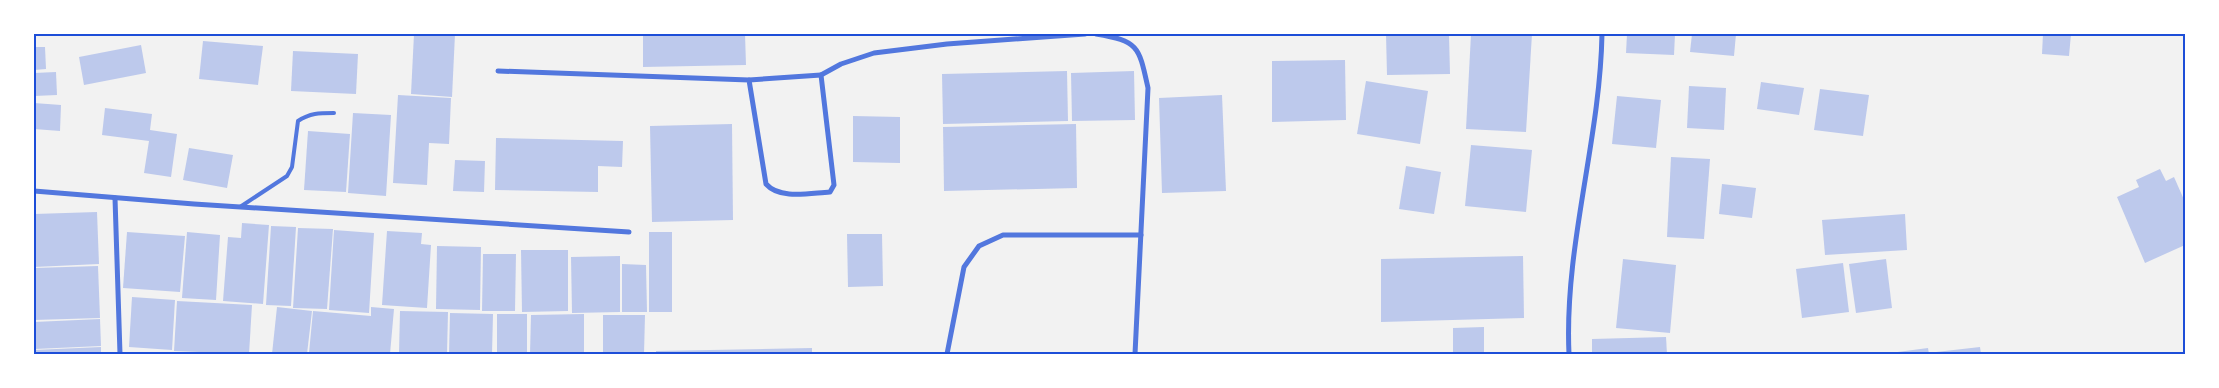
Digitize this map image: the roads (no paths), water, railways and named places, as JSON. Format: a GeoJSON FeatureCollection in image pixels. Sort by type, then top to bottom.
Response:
{"type":"FeatureCollection","features":[{"type":"Feature","properties":{"kind":"street"},"geometry":{"type":"LineString","coordinates":[[498,71],[749,80],[821,76],[841,64],[874,53],[947,44],[1085,34]]}},
{"type":"Feature","properties":{"kind":"street"},"geometry":{"type":"LineString","coordinates":[[1096,34],[1122,38],[1140,53],[1148,88],[1135,354]]}},
{"type":"Feature","properties":{"kind":"street"},"geometry":{"type":"LineString","coordinates":[[1570,354],[1568,324],[1573,254],[1601,74],[1602,34]]}},
{"type":"Feature","properties":{"kind":"street"},"geometry":{"type":"LineString","coordinates":[[749,80],[766,184],[772,191],[781,193],[830,192],[834,185],[821,76]]}},
{"type":"Feature","properties":{"kind":"street"},"geometry":{"type":"LineString","coordinates":[[34,191],[240,207],[629,232]]}},
{"type":"Feature","properties":{"kind":"street"},"geometry":{"type":"LineString","coordinates":[[114,198],[120,354]]}},
{"type":"Feature","properties":{"kind":"street"},"geometry":{"type":"LineString","coordinates":[[947,354],[964,267],[979,246],[1003,235],[1141,235]]}},
{"type":"Feature","properties":{"kind":"lane"},"geometry":{"type":"LineString","coordinates":[[240,207],[287,176],[292,167],[298,122],[306,115],[334,113]]}}]}
